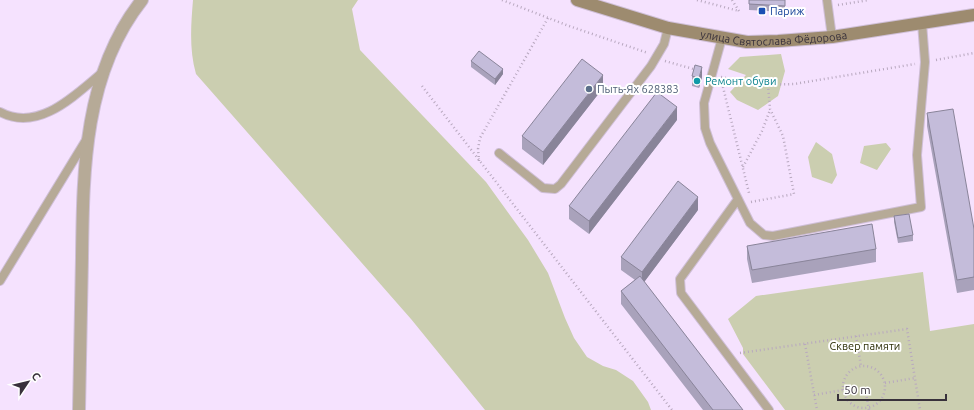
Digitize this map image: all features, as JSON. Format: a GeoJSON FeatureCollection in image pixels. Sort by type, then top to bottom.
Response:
{"type":"FeatureCollection","features":[{"type":"Feature","properties":{"kind":"street"},"geometry":{"type":"LineString","coordinates":[[80,410],[83,181],[87,140],[93,110],[104,71],[122,27],[142,0]]}},
{"type":"Feature","properties":{"kind":"street","name":"улица Святослава Фёдорова"},"geometry":{"type":"LineString","coordinates":[[578,0],[668,28],[747,42],[832,37],[974,15]]}},
{"type":"Feature","properties":{"kind":"lane"},"geometry":{"type":"LineString","coordinates":[[827,3],[832,37]]}},
{"type":"Feature","properties":{"kind":"lane"},"geometry":{"type":"LineString","coordinates":[[722,38],[716,76],[704,103],[705,128],[710,143],[753,226],[764,235],[773,236],[921,207],[917,139],[925,62],[922,23]]}},
{"type":"Feature","properties":{"kind":"lane"},"geometry":{"type":"LineString","coordinates":[[499,153],[543,188],[555,189],[561,184],[657,57],[664,44],[668,28]]}},
{"type":"Feature","properties":{"kind":"lane"},"geometry":{"type":"LineString","coordinates":[[0,112],[19,118],[38,117],[52,111],[70,99],[104,71]]}},
{"type":"Feature","properties":{"kind":"lane"},"geometry":{"type":"LineString","coordinates":[[0,281],[87,140]]}},
{"type":"Feature","properties":{"kind":"lane"},"geometry":{"type":"LineString","coordinates":[[738,199],[680,279],[681,293],[768,410]]}},
{"type":"Feature","properties":{"kind":"path"},"geometry":{"type":"LineString","coordinates":[[502,0],[665,61],[736,82],[768,85],[794,84],[974,53]]}},
{"type":"Feature","properties":{"kind":"path"},"geometry":{"type":"LineString","coordinates":[[697,0],[739,11],[732,0]]}},
{"type":"Feature","properties":{"kind":"path"},"geometry":{"type":"LineString","coordinates":[[827,3],[869,0]]}},
{"type":"Feature","properties":{"kind":"path"},"geometry":{"type":"LineString","coordinates":[[480,161],[478,148],[480,138],[548,18]]}},
{"type":"Feature","properties":{"kind":"path"},"geometry":{"type":"LineString","coordinates":[[716,76],[743,167],[751,202],[794,194],[783,136],[770,109],[768,85]]}},
{"type":"Feature","properties":{"kind":"path"},"geometry":{"type":"LineString","coordinates":[[422,86],[672,410]]}},
{"type":"Feature","properties":{"kind":"path"},"geometry":{"type":"LineString","coordinates":[[743,167],[762,131],[770,109]]}},
{"type":"Feature","properties":{"kind":"path"},"geometry":{"type":"LineString","coordinates":[[727,355],[907,329],[920,410]]}},
{"type":"Feature","properties":{"kind":"path"},"geometry":{"type":"LineString","coordinates":[[856,336],[861,366]]}},
{"type":"Feature","properties":{"kind":"path"},"geometry":{"type":"LineString","coordinates":[[805,344],[817,410]]}},
{"type":"Feature","properties":{"kind":"path"},"geometry":{"type":"LineString","coordinates":[[866,365],[876,368],[883,376],[885,383],[884,396],[877,404],[869,409],[857,407],[848,402],[843,390],[843,382],[847,373],[856,367],[861,366],[866,365]]}},
{"type":"Feature","properties":{"kind":"path"},"geometry":{"type":"LineString","coordinates":[[885,383],[915,378]]}},
{"type":"Feature","properties":{"kind":"path"},"geometry":{"type":"LineString","coordinates":[[814,395],[843,390]]}},
{"type":"Feature","properties":{"kind":"path"},"geometry":{"type":"LineString","coordinates":[[866,393],[869,409]]}},
{"type":"Feature","properties":{"kind":"green space"},"geometry":{"type":"Polygon","coordinates":[[[193,0],[358,0],[352,9],[360,50],[486,182],[528,240],[548,273],[574,338],[587,357],[603,366],[616,370],[633,381],[648,402],[651,410],[485,410],[411,319],[196,74],[191,46],[193,0]]]}},
{"type":"Feature","properties":{"kind":"green space"},"geometry":{"type":"Polygon","coordinates":[[[781,54],[785,71],[778,96],[758,110],[737,100],[730,92],[746,75],[728,69],[740,57],[781,54]]]}},
{"type":"Feature","properties":{"kind":"green space"},"geometry":{"type":"Polygon","coordinates":[[[816,142],[832,154],[837,175],[832,184],[812,177],[808,157],[816,142]]]}},
{"type":"Feature","properties":{"kind":"green space"},"geometry":{"type":"Polygon","coordinates":[[[886,143],[891,149],[877,170],[860,163],[864,146],[886,143]]]}},
{"type":"Feature","properties":{"kind":"green space","name":"Сквер памяти"},"geometry":{"type":"Polygon","coordinates":[[[923,272],[930,331],[974,324],[974,410],[785,410],[743,354],[743,348],[728,319],[756,296],[923,272]]]}},
{"type":"Feature","properties":{"kind":"building"},"geometry":{"type":"Polygon","coordinates":[[[749,0],[785,0],[785,6],[749,4],[749,0]]]}},
{"type":"Feature","properties":{"kind":"building"},"geometry":{"type":"Polygon","coordinates":[[[479,51],[503,69],[495,79],[471,61],[479,51]]]}},
{"type":"Feature","properties":{"kind":"building"},"geometry":{"type":"Polygon","coordinates":[[[582,59],[603,75],[543,152],[522,136],[582,59]]]}},
{"type":"Feature","properties":{"kind":"building"},"geometry":{"type":"Polygon","coordinates":[[[695,65],[702,67],[699,78],[692,76],[695,65]]]}},
{"type":"Feature","properties":{"kind":"building"},"geometry":{"type":"Polygon","coordinates":[[[657,92],[677,107],[589,221],[569,206],[657,92]]]}},
{"type":"Feature","properties":{"kind":"building"},"geometry":{"type":"Polygon","coordinates":[[[953,109],[974,229],[974,277],[957,280],[927,113],[953,109]]]}},
{"type":"Feature","properties":{"kind":"building"},"geometry":{"type":"Polygon","coordinates":[[[678,181],[698,197],[642,272],[621,257],[678,181]]]}},
{"type":"Feature","properties":{"kind":"building"},"geometry":{"type":"Polygon","coordinates":[[[909,214],[913,235],[898,238],[894,216],[909,214]]]}},
{"type":"Feature","properties":{"kind":"building"},"geometry":{"type":"Polygon","coordinates":[[[872,224],[876,249],[752,270],[747,246],[872,224]]]}},
{"type":"Feature","properties":{"kind":"building"},"geometry":{"type":"Polygon","coordinates":[[[640,276],[743,410],[713,410],[621,291],[640,276]]]}},
{"type":"Feature","properties":{"kind":"place","name":"Париж"},"geometry":{"type":"Point","coordinates":[762,11]}},
{"type":"Feature","properties":{"kind":"place","name":"Ремонт обуви"},"geometry":{"type":"Point","coordinates":[697,81]}},
{"type":"Feature","properties":{"kind":"place","name":"Пыть-Ях 628383"},"geometry":{"type":"Point","coordinates":[589,89]}}]}
